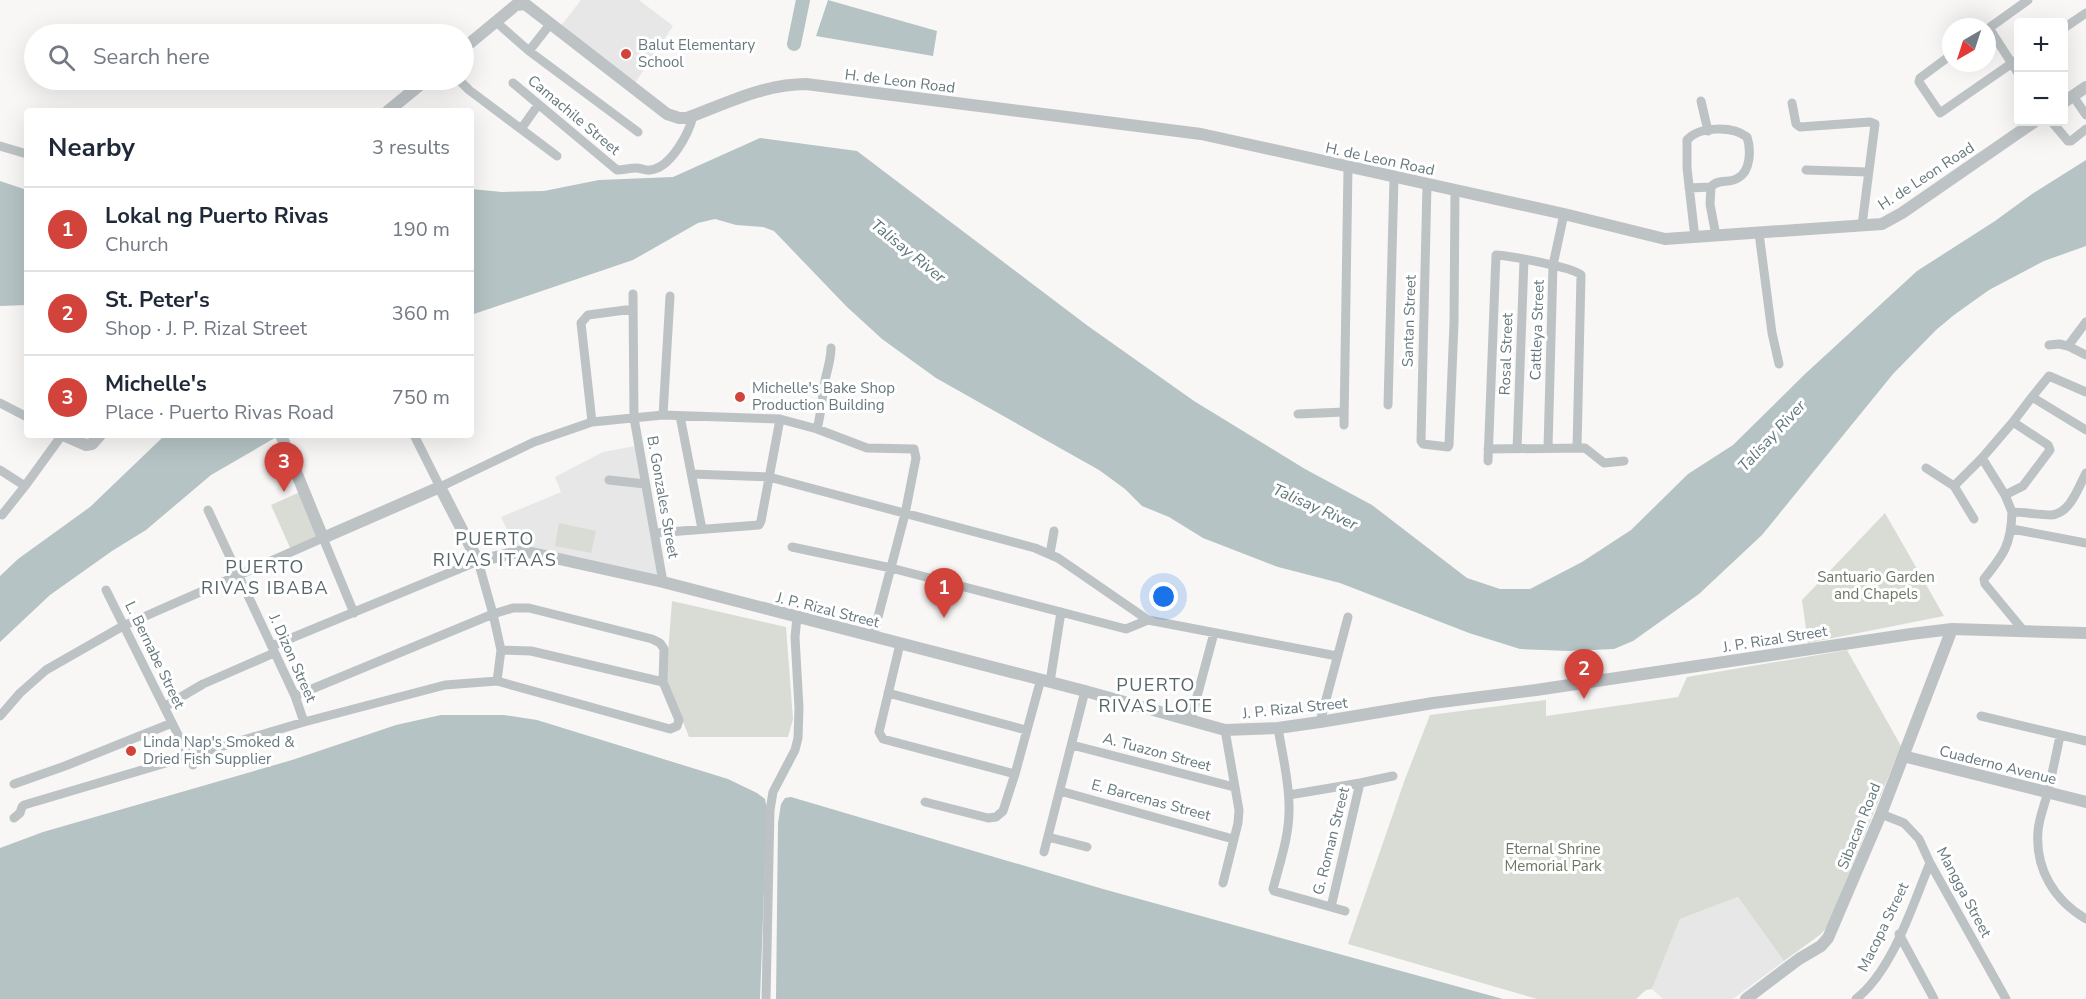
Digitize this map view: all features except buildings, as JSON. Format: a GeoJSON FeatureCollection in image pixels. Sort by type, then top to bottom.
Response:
{"type":"FeatureCollection","features":[{"type":"Feature","properties":{"kind":"street"},"geometry":{"type":"LineString","coordinates":[[1996,23],[2028,0]]}},
{"type":"Feature","properties":{"kind":"street"},"geometry":{"type":"LineString","coordinates":[[474,39],[516,5],[531,4],[667,114],[679,118],[693,116]]}},
{"type":"Feature","properties":{"kind":"street"},"geometry":{"type":"LineString","coordinates":[[2068,25],[2086,13]]}},
{"type":"Feature","properties":{"kind":"street"},"geometry":{"type":"LineString","coordinates":[[495,21],[529,51],[638,132]]}},
{"type":"Feature","properties":{"kind":"street"},"geometry":{"type":"LineString","coordinates":[[529,51],[551,22]]}},
{"type":"Feature","properties":{"kind":"street"},"geometry":{"type":"LineString","coordinates":[[1996,38],[2014,60]]}},
{"type":"Feature","properties":{"kind":"street"},"geometry":{"type":"LineString","coordinates":[[1942,62],[1920,78],[1919,82],[1940,113],[2014,62]]}},
{"type":"Feature","properties":{"kind":"street","name":"Camachile Street"},"geometry":{"type":"LineString","coordinates":[[513,83],[617,170],[626,171],[637,168],[650,171],[657,168],[684,141],[693,116]]}},
{"type":"Feature","properties":{"kind":"street","name":"H. de Leon Road"},"geometry":{"type":"LineString","coordinates":[[693,116],[761,90],[806,84],[1201,134],[1564,214],[1665,239],[1882,224],[1902,213],[2028,126]]}},
{"type":"Feature","properties":{"kind":"street"},"geometry":{"type":"LineString","coordinates":[[2086,87],[2068,99],[2086,115]]}},
{"type":"Feature","properties":{"kind":"street"},"geometry":{"type":"LineString","coordinates":[[392,108],[414,90]]}},
{"type":"Feature","properties":{"kind":"street"},"geometry":{"type":"LineString","coordinates":[[469,90],[558,156]]}},
{"type":"Feature","properties":{"kind":"street"},"geometry":{"type":"LineString","coordinates":[[1701,101],[1708,131]]}},
{"type":"Feature","properties":{"kind":"street"},"geometry":{"type":"LineString","coordinates":[[1792,103],[1796,124],[1800,127],[1874,122],[1862,225]]}},
{"type":"Feature","properties":{"kind":"street"},"geometry":{"type":"LineString","coordinates":[[521,129],[538,105]]}},
{"type":"Feature","properties":{"kind":"street"},"geometry":{"type":"LineString","coordinates":[[2055,126],[2068,141],[2086,129]]}},
{"type":"Feature","properties":{"kind":"street"},"geometry":{"type":"LineString","coordinates":[[1695,238],[1689,188],[1687,140],[1690,136],[1708,131],[1735,130],[1747,137],[1750,145],[1747,164],[1741,177],[1737,180],[1716,182],[1711,187],[1710,204],[1716,236]]}},
{"type":"Feature","properties":{"kind":"street"},"geometry":{"type":"LineString","coordinates":[[0,146],[24,153]]}},
{"type":"Feature","properties":{"kind":"street"},"geometry":{"type":"LineString","coordinates":[[1344,425],[1348,167]]}},
{"type":"Feature","properties":{"kind":"street"},"geometry":{"type":"LineString","coordinates":[[1806,170],[1868,172]]}},
{"type":"Feature","properties":{"kind":"street"},"geometry":{"type":"LineString","coordinates":[[1388,405],[1394,178]]}},
{"type":"Feature","properties":{"kind":"street","name":"Santan Street"},"geometry":{"type":"LineString","coordinates":[[1427,185],[1421,441],[1423,444],[1435,447],[1448,447],[1449,445],[1454,323],[1455,191]]}},
{"type":"Feature","properties":{"kind":"street"},"geometry":{"type":"LineString","coordinates":[[1689,188],[1711,187]]}},
{"type":"Feature","properties":{"kind":"street","name":"Cattleya Street"},"geometry":{"type":"LineString","coordinates":[[1548,448],[1554,265],[1564,214]]}},
{"type":"Feature","properties":{"kind":"street"},"geometry":{"type":"LineString","coordinates":[[1759,233],[1779,364]]}},
{"type":"Feature","properties":{"kind":"street"},"geometry":{"type":"LineString","coordinates":[[1488,461],[1495,256],[1499,255],[1554,265],[1581,275],[1577,448]]}},
{"type":"Feature","properties":{"kind":"street","name":"Rosal Street"},"geometry":{"type":"LineString","coordinates":[[1517,448],[1524,260]]}},
{"type":"Feature","properties":{"kind":"street","name":"B. Gonzales Street"},"geometry":{"type":"LineString","coordinates":[[633,294],[634,418],[663,582]]}},
{"type":"Feature","properties":{"kind":"street"},"geometry":{"type":"LineString","coordinates":[[663,415],[670,296]]}},
{"type":"Feature","properties":{"kind":"street"},"geometry":{"type":"LineString","coordinates":[[592,422],[581,323],[588,315],[633,309]]}},
{"type":"Feature","properties":{"kind":"street"},"geometry":{"type":"LineString","coordinates":[[2068,346],[2086,322]]}},
{"type":"Feature","properties":{"kind":"street"},"geometry":{"type":"LineString","coordinates":[[2049,345],[2068,346],[2086,355]]}},
{"type":"Feature","properties":{"kind":"street"},"geometry":{"type":"LineString","coordinates":[[818,429],[831,348]]}},
{"type":"Feature","properties":{"kind":"street"},"geometry":{"type":"LineString","coordinates":[[1954,486],[1982,458],[2049,376],[2086,392]]}},
{"type":"Feature","properties":{"kind":"street"},"geometry":{"type":"LineString","coordinates":[[2032,397],[2086,430]]}},
{"type":"Feature","properties":{"kind":"street"},"geometry":{"type":"LineString","coordinates":[[0,403],[24,415]]}},
{"type":"Feature","properties":{"kind":"street"},"geometry":{"type":"LineString","coordinates":[[1298,414],[1344,412]]}},
{"type":"Feature","properties":{"kind":"street"},"geometry":{"type":"LineString","coordinates":[[0,716],[20,693],[46,670],[123,626],[239,573],[440,487],[534,442],[592,422],[663,415],[780,419],[818,429],[867,448],[914,449],[916,458],[905,514],[873,636]]}},
{"type":"Feature","properties":{"kind":"street"},"geometry":{"type":"LineString","coordinates":[[680,416],[702,529]]}},
{"type":"Feature","properties":{"kind":"street"},"geometry":{"type":"LineString","coordinates":[[655,533],[759,525],[780,419]]}},
{"type":"Feature","properties":{"kind":"street"},"geometry":{"type":"LineString","coordinates":[[2005,495],[2023,486],[2050,448],[2013,422]]}},
{"type":"Feature","properties":{"kind":"street"},"geometry":{"type":"LineString","coordinates":[[2,515],[60,438]]}},
{"type":"Feature","properties":{"kind":"street"},"geometry":{"type":"LineString","coordinates":[[69,438],[86,445],[92,444],[97,438]]}},
{"type":"Feature","properties":{"kind":"street"},"geometry":{"type":"LineString","coordinates":[[416,438],[478,561],[501,651],[497,681]]}},
{"type":"Feature","properties":{"kind":"street"},"geometry":{"type":"LineString","coordinates":[[283,439],[354,613]]}},
{"type":"Feature","properties":{"kind":"street"},"geometry":{"type":"LineString","coordinates":[[1488,449],[1587,448],[1604,463],[1624,461]]}},
{"type":"Feature","properties":{"kind":"street"},"geometry":{"type":"LineString","coordinates":[[1982,458],[2005,495],[2012,513],[2012,529],[2003,556],[1983,582],[2023,630]]}},
{"type":"Feature","properties":{"kind":"street"},"geometry":{"type":"LineString","coordinates":[[1926,468],[1954,486],[1974,519]]}},
{"type":"Feature","properties":{"kind":"street"},"geometry":{"type":"LineString","coordinates":[[0,470],[25,486]]}},
{"type":"Feature","properties":{"kind":"street"},"geometry":{"type":"LineString","coordinates":[[2012,513],[2051,515],[2062,512],[2086,473]]}},
{"type":"Feature","properties":{"kind":"street"},"geometry":{"type":"LineString","coordinates":[[692,474],[770,477],[1017,543],[1050,554],[1148,620],[1338,656]]}},
{"type":"Feature","properties":{"kind":"street"},"geometry":{"type":"LineString","coordinates":[[609,480],[645,484]]}},
{"type":"Feature","properties":{"kind":"street","name":"J. Dizon Street"},"geometry":{"type":"LineString","coordinates":[[207,510],[239,573],[295,696],[304,722]]}},
{"type":"Feature","properties":{"kind":"street"},"geometry":{"type":"LineString","coordinates":[[2012,529],[2086,543]]}},
{"type":"Feature","properties":{"kind":"street"},"geometry":{"type":"LineString","coordinates":[[1050,554],[1054,531]]}},
{"type":"Feature","properties":{"kind":"street"},"geometry":{"type":"LineString","coordinates":[[792,547],[891,568],[1126,629],[1148,620]]}},
{"type":"Feature","properties":{"kind":"street","name":"J. P. Rizal Street"},"geometry":{"type":"LineString","coordinates":[[478,561],[523,551],[663,582],[1085,691],[1225,730],[1278,728],[1433,703],[1952,629],[2086,633]]}},
{"type":"Feature","properties":{"kind":"street"},"geometry":{"type":"LineString","coordinates":[[164,707],[203,684],[273,649],[478,561]]}},
{"type":"Feature","properties":{"kind":"street","name":"L. Bernabe Street"},"geometry":{"type":"LineString","coordinates":[[106,590],[191,761]]}},
{"type":"Feature","properties":{"kind":"street"},"geometry":{"type":"LineString","coordinates":[[14,818],[24,805],[191,761],[304,722],[445,685],[497,681],[670,729],[677,726],[679,720],[663,682],[664,649],[660,643],[529,608],[513,608],[493,614],[295,696]]}},
{"type":"Feature","properties":{"kind":"street"},"geometry":{"type":"LineString","coordinates":[[925,802],[988,818],[996,817],[1003,811],[1026,730],[1046,681],[1060,612]]}},
{"type":"Feature","properties":{"kind":"street"},"geometry":{"type":"LineString","coordinates":[[766,999],[770,810],[773,792],[795,750],[798,738],[799,708],[795,638],[797,617]]}},
{"type":"Feature","properties":{"kind":"street"},"geometry":{"type":"LineString","coordinates":[[1320,722],[1348,617]]}},
{"type":"Feature","properties":{"kind":"street","name":"Sibacan Road"},"geometry":{"type":"LineString","coordinates":[[1746,999],[1799,959],[1821,946],[1828,938],[1881,814],[1952,629]]}},
{"type":"Feature","properties":{"kind":"street"},"geometry":{"type":"LineString","coordinates":[[1191,719],[1214,633]]}},
{"type":"Feature","properties":{"kind":"street"},"geometry":{"type":"LineString","coordinates":[[900,644],[879,732],[883,739],[1015,774]]}},
{"type":"Feature","properties":{"kind":"street"},"geometry":{"type":"LineString","coordinates":[[501,651],[531,651],[663,682]]}},
{"type":"Feature","properties":{"kind":"street"},"geometry":{"type":"LineString","coordinates":[[1044,852],[1085,691]]}},
{"type":"Feature","properties":{"kind":"street"},"geometry":{"type":"LineString","coordinates":[[888,693],[1026,730]]}},
{"type":"Feature","properties":{"kind":"street"},"geometry":{"type":"LineString","coordinates":[[1981,716],[2086,741]]}},
{"type":"Feature","properties":{"kind":"street"},"geometry":{"type":"LineString","coordinates":[[14,784],[172,723]]}},
{"type":"Feature","properties":{"kind":"street"},"geometry":{"type":"LineString","coordinates":[[1278,728],[1289,795],[1289,817],[1286,841],[1273,889],[1345,911]]}},
{"type":"Feature","properties":{"kind":"street"},"geometry":{"type":"LineString","coordinates":[[1224,884],[1239,810],[1225,730]]}},
{"type":"Feature","properties":{"kind":"street"},"geometry":{"type":"LineString","coordinates":[[2060,736],[2038,830],[2038,849],[2041,867],[2053,891],[2069,907],[2086,919]]}},
{"type":"Feature","properties":{"kind":"street","name":"A. Tuazon Street"},"geometry":{"type":"LineString","coordinates":[[1072,745],[1234,787]]}},
{"type":"Feature","properties":{"kind":"street","name":"Cuaderno Avenue"},"geometry":{"type":"LineString","coordinates":[[1903,756],[2086,802]]}},
{"type":"Feature","properties":{"kind":"street"},"geometry":{"type":"LineString","coordinates":[[1289,795],[1393,776]]}},
{"type":"Feature","properties":{"kind":"street","name":"G. Roman Street"},"geometry":{"type":"LineString","coordinates":[[1331,907],[1360,783]]}},
{"type":"Feature","properties":{"kind":"street","name":"E. Barcenas Street"},"geometry":{"type":"LineString","coordinates":[[1060,791],[1233,838]]}},
{"type":"Feature","properties":{"kind":"street","name":"Mangga Street"},"geometry":{"type":"LineString","coordinates":[[1881,814],[1904,823],[1919,838],[1930,863],[2006,999]]}},
{"type":"Feature","properties":{"kind":"street"},"geometry":{"type":"LineString","coordinates":[[1048,837],[1087,847]]}},
{"type":"Feature","properties":{"kind":"street","name":"Macopa Street"},"geometry":{"type":"LineString","coordinates":[[1856,999],[1870,994],[1930,863]]}},
{"type":"Feature","properties":{"kind":"street"},"geometry":{"type":"LineString","coordinates":[[1899,934],[1934,999]]}},
{"type":"Feature","properties":{"kind":"shaded area","name":"Balut Elementary School"},"geometry":{"type":"Polygon","coordinates":[[[581,0],[639,0],[673,26],[635,83],[561,26],[581,0]]]}},
{"type":"Feature","properties":{"kind":"shaded area"},"geometry":{"type":"Polygon","coordinates":[[[635,446],[659,577],[524,545],[515,546],[501,517],[561,492],[555,477],[603,452],[635,446]]]}},
{"type":"Feature","properties":{"kind":"shaded area"},"geometry":{"type":"Polygon","coordinates":[[[1738,897],[1784,961],[1733,999],[1663,999],[1652,989],[1680,919],[1738,897]]]}},
{"type":"Feature","properties":{"kind":"green space"},"geometry":{"type":"Polygon","coordinates":[[[300,492],[320,537],[291,550],[271,505],[300,492]]]}},
{"type":"Feature","properties":{"kind":"green space","name":"Santuario Garden and Chapels"},"geometry":{"type":"Polygon","coordinates":[[[1885,513],[1944,616],[1808,643],[1802,600],[1885,513]]]}},
{"type":"Feature","properties":{"kind":"green space"},"geometry":{"type":"Polygon","coordinates":[[[559,523],[596,531],[591,553],[555,546],[559,523]]]}},
{"type":"Feature","properties":{"kind":"green space"},"geometry":{"type":"Polygon","coordinates":[[[672,601],[786,627],[793,719],[788,737],[689,737],[666,679],[672,601]]]}},
{"type":"Feature","properties":{"kind":"green space","name":"Eternal Shrine Memorial Park"},"geometry":{"type":"Polygon","coordinates":[[[1847,650],[1901,746],[1827,927],[1784,961],[1738,897],[1680,919],[1652,989],[1646,990],[1636,999],[1537,999],[1348,944],[1405,779],[1430,715],[1546,700],[1546,716],[1678,697],[1687,677],[1847,650]]]}},
{"type":"Feature","properties":{"kind":"water"},"geometry":{"type":"Polygon","coordinates":[[[828,0],[937,31],[933,56],[816,36],[828,0]]]}},
{"type":"Feature","properties":{"kind":"water","name":"Talisay River"},"geometry":{"type":"Polygon","coordinates":[[[760,138],[857,151],[1088,326],[1194,401],[1305,469],[1372,505],[1467,578],[1500,589],[1530,589],[1582,562],[1631,530],[1688,474],[1733,445],[1805,374],[1917,271],[2086,160],[2086,246],[2044,261],[1989,290],[1936,330],[1893,374],[1762,535],[1699,594],[1633,641],[1614,649],[1569,651],[1520,649],[1469,633],[1340,583],[1278,567],[1203,538],[1169,517],[1142,506],[1125,489],[1099,470],[936,378],[882,339],[846,306],[774,231],[763,227],[736,225],[715,219],[698,223],[633,260],[474,314],[474,189],[502,192],[544,191],[599,180],[673,177],[760,138]]]}},
{"type":"Feature","properties":{"kind":"water"},"geometry":{"type":"Polygon","coordinates":[[[0,181],[24,189],[24,305],[0,306],[0,181]]]}},
{"type":"Feature","properties":{"kind":"water"},"geometry":{"type":"Polygon","coordinates":[[[162,438],[275,438],[211,475],[146,530],[50,595],[0,642],[0,576],[18,559],[90,507],[162,438]]]}},
{"type":"Feature","properties":{"kind":"water"},"geometry":{"type":"Polygon","coordinates":[[[441,715],[504,715],[537,720],[728,779],[765,799],[767,810],[760,999],[0,999],[0,848],[43,832],[292,760],[396,725],[441,715]]]}},
{"type":"Feature","properties":{"kind":"water"},"geometry":{"type":"Polygon","coordinates":[[[791,797],[1103,889],[1503,999],[776,999],[778,823],[781,804],[785,798],[791,797]]]}},
{"type":"Feature","properties":{"kind":"waterway"},"geometry":{"type":"LineString","coordinates":[[794,44],[803,0]]}},
{"type":"Feature","properties":{"kind":"place","name":"Balut Elementary School"},"geometry":{"type":"Point","coordinates":[626,54]}},
{"type":"Feature","properties":{"kind":"place","name":"Michelle's Bake Shop Production Building"},"geometry":{"type":"Point","coordinates":[740,397]}},
{"type":"Feature","properties":{"kind":"place","name":"Michelle's"},"geometry":{"type":"Point","coordinates":[284,492]}},
{"type":"Feature","properties":{"kind":"place","name":"Lokal ng Puerto Rivas"},"geometry":{"type":"Point","coordinates":[944,618]}},
{"type":"Feature","properties":{"kind":"place","name":"St. Peter's"},"geometry":{"type":"Point","coordinates":[1584,699]}},
{"type":"Feature","properties":{"kind":"place","name":"Linda Nap's Smoked & Dried Fish Supplier"},"geometry":{"type":"Point","coordinates":[131,751]}},
{"type":"Feature","properties":{"kind":"district","name":"PUERTO RIVAS ITAAS"},"geometry":{"type":"Point","coordinates":[495,549]}},
{"type":"Feature","properties":{"kind":"district","name":"PUERTO RIVAS IBABA"},"geometry":{"type":"Point","coordinates":[265,577]}},
{"type":"Feature","properties":{"kind":"district","name":"PUERTO RIVAS LOTE"},"geometry":{"type":"Point","coordinates":[1156,695]}}]}
